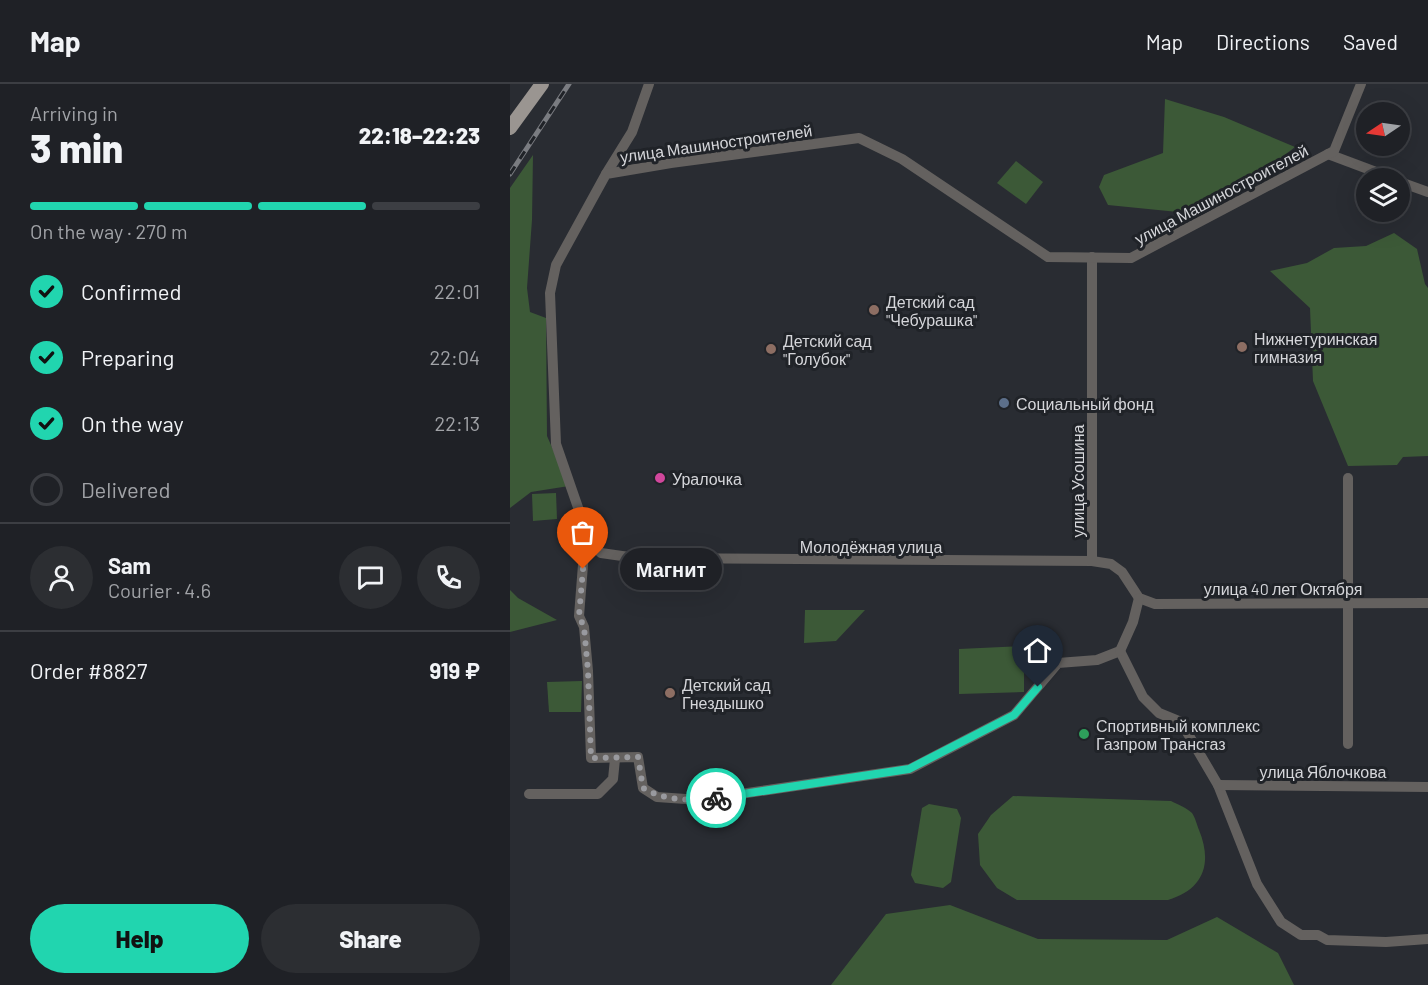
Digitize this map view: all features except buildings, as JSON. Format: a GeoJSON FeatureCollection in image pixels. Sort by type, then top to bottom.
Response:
{"type":"FeatureCollection","features":[{"type":"Feature","properties":{"kind":"main road"},"geometry":{"type":"LineString","coordinates":[[510,128],[542,84]]}},
{"type":"Feature","properties":{"kind":"street"},"geometry":{"type":"LineString","coordinates":[[606,174],[632,132],[649,84]]}},
{"type":"Feature","properties":{"kind":"street"},"geometry":{"type":"LineString","coordinates":[[1328,154],[1334,152],[1361,84]]}},
{"type":"Feature","properties":{"kind":"street","name":"улица Машиностроителей"},"geometry":{"type":"LineString","coordinates":[[590,542],[556,444],[550,293],[556,265],[606,174],[670,163],[859,138],[902,159],[1048,257],[1131,258],[1328,154]]}},
{"type":"Feature","properties":{"kind":"street"},"geometry":{"type":"LineString","coordinates":[[1328,154],[1365,168]]}},
{"type":"Feature","properties":{"kind":"street"},"geometry":{"type":"LineString","coordinates":[[1410,186],[1428,192]]}},
{"type":"Feature","properties":{"kind":"street","name":"улица Усошина"},"geometry":{"type":"LineString","coordinates":[[1092,257],[1092,561]]}},
{"type":"Feature","properties":{"kind":"street"},"geometry":{"type":"LineString","coordinates":[[1348,478],[1348,744]]}},
{"type":"Feature","properties":{"kind":"street"},"geometry":{"type":"LineString","coordinates":[[590,542],[584,552],[579,616],[584,627],[588,671],[591,758],[638,757],[643,788],[657,797],[700,800],[909,769],[1014,715],[1058,663],[1097,660],[1119,651],[1133,622],[1139,598]]}},
{"type":"Feature","properties":{"kind":"street","name":"Молодёжная улица"},"geometry":{"type":"LineString","coordinates":[[590,542],[602,553],[636,558],[1092,561],[1111,564],[1122,572],[1139,598]]}},
{"type":"Feature","properties":{"kind":"street","name":"улица 40 лет Октября"},"geometry":{"type":"LineString","coordinates":[[1139,598],[1155,604],[1428,603]]}},
{"type":"Feature","properties":{"kind":"street"},"geometry":{"type":"LineString","coordinates":[[1119,651],[1143,697],[1159,712],[1181,722],[1218,785],[1257,884],[1281,922],[1301,935],[1318,935],[1327,940],[1386,942],[1428,939]]}},
{"type":"Feature","properties":{"kind":"street"},"geometry":{"type":"LineString","coordinates":[[529,794],[598,794],[613,779],[615,759]]}},
{"type":"Feature","properties":{"kind":"street","name":"улица Яблочкова"},"geometry":{"type":"LineString","coordinates":[[1218,785],[1428,787]]}},
{"type":"Feature","properties":{"kind":"green space"},"geometry":{"type":"Polygon","coordinates":[[[1165,99],[1224,117],[1295,147],[1268,168],[1188,213],[1108,205],[1099,187],[1104,175],[1163,153],[1165,99]]]}},
{"type":"Feature","properties":{"kind":"green space"},"geometry":{"type":"Polygon","coordinates":[[[533,155],[532,220],[527,288],[530,312],[546,318],[547,436],[569,486],[531,492],[510,508],[510,188],[533,155]]]}},
{"type":"Feature","properties":{"kind":"green space"},"geometry":{"type":"Polygon","coordinates":[[[1016,161],[1043,182],[1026,204],[997,183],[1016,161]]]}},
{"type":"Feature","properties":{"kind":"green space"},"geometry":{"type":"Polygon","coordinates":[[[1394,233],[1417,249],[1425,284],[1428,288],[1428,456],[1403,457],[1397,465],[1348,466],[1313,381],[1310,308],[1270,271],[1307,263],[1334,248],[1366,246],[1394,233]]]}},
{"type":"Feature","properties":{"kind":"green space"},"geometry":{"type":"Polygon","coordinates":[[[556,493],[557,519],[533,521],[532,494],[556,493]]]}},
{"type":"Feature","properties":{"kind":"green space"},"geometry":{"type":"Polygon","coordinates":[[[510,590],[518,598],[557,620],[510,632],[510,590]]]}},
{"type":"Feature","properties":{"kind":"green space"},"geometry":{"type":"Polygon","coordinates":[[[805,610],[865,610],[836,641],[804,643],[805,610]]]}},
{"type":"Feature","properties":{"kind":"green space"},"geometry":{"type":"Polygon","coordinates":[[[1024,646],[1024,692],[959,694],[959,649],[1024,646]]]}},
{"type":"Feature","properties":{"kind":"green space"},"geometry":{"type":"Polygon","coordinates":[[[582,681],[581,712],[549,712],[547,682],[582,681]]]}},
{"type":"Feature","properties":{"kind":"green space"},"geometry":{"type":"Polygon","coordinates":[[[1013,796],[1171,801],[1190,811],[1195,819],[1205,854],[1202,874],[1190,890],[1168,900],[1017,900],[997,888],[980,865],[978,834],[991,815],[1013,796]]]}},
{"type":"Feature","properties":{"kind":"green space"},"geometry":{"type":"Polygon","coordinates":[[[929,804],[957,809],[961,818],[951,882],[943,888],[915,883],[911,875],[922,808],[929,804]]]}},
{"type":"Feature","properties":{"kind":"green space"},"geometry":{"type":"Polygon","coordinates":[[[950,905],[1038,939],[1167,940],[1217,917],[1278,953],[1294,985],[831,985],[886,914],[950,905]]]}},
{"type":"Feature","properties":{"kind":"railway"},"geometry":{"type":"LineString","coordinates":[[510,174],[569,84]]}},
{"type":"Feature","properties":{"kind":"way so far"},"geometry":{"type":"LineString","coordinates":[[583,569],[579,616],[584,627],[588,671],[591,758],[638,757],[643,788],[657,797],[700,800],[716,798]]}},
{"type":"Feature","properties":{"kind":"place","name":"Детский сад \"Чебурашка\""},"geometry":{"type":"Point","coordinates":[874,310]}},
{"type":"Feature","properties":{"kind":"place","name":"Нижнетуринская гимназия"},"geometry":{"type":"Point","coordinates":[1242,347]}},
{"type":"Feature","properties":{"kind":"place","name":"Детский сад \"Голубок\""},"geometry":{"type":"Point","coordinates":[771,349]}},
{"type":"Feature","properties":{"kind":"place","name":"Социальный фонд"},"geometry":{"type":"Point","coordinates":[1004,403]}},
{"type":"Feature","properties":{"kind":"place","name":"Уралочка"},"geometry":{"type":"Point","coordinates":[660,478]}},
{"type":"Feature","properties":{"kind":"place","name":"Магнит"},"geometry":{"type":"Point","coordinates":[583,569]}},
{"type":"Feature","properties":{"kind":"place","name":"Детский сад Гнездышко"},"geometry":{"type":"Point","coordinates":[670,693]}},
{"type":"Feature","properties":{"kind":"place","name":"Спортивный комплекс Газпром Трансгаз"},"geometry":{"type":"Point","coordinates":[1084,734]}},
{"type":"Feature","properties":{"kind":"route"},"geometry":{"type":"LineString","coordinates":[[716,798],[909,769],[1014,715],[1038,687]]}}]}
